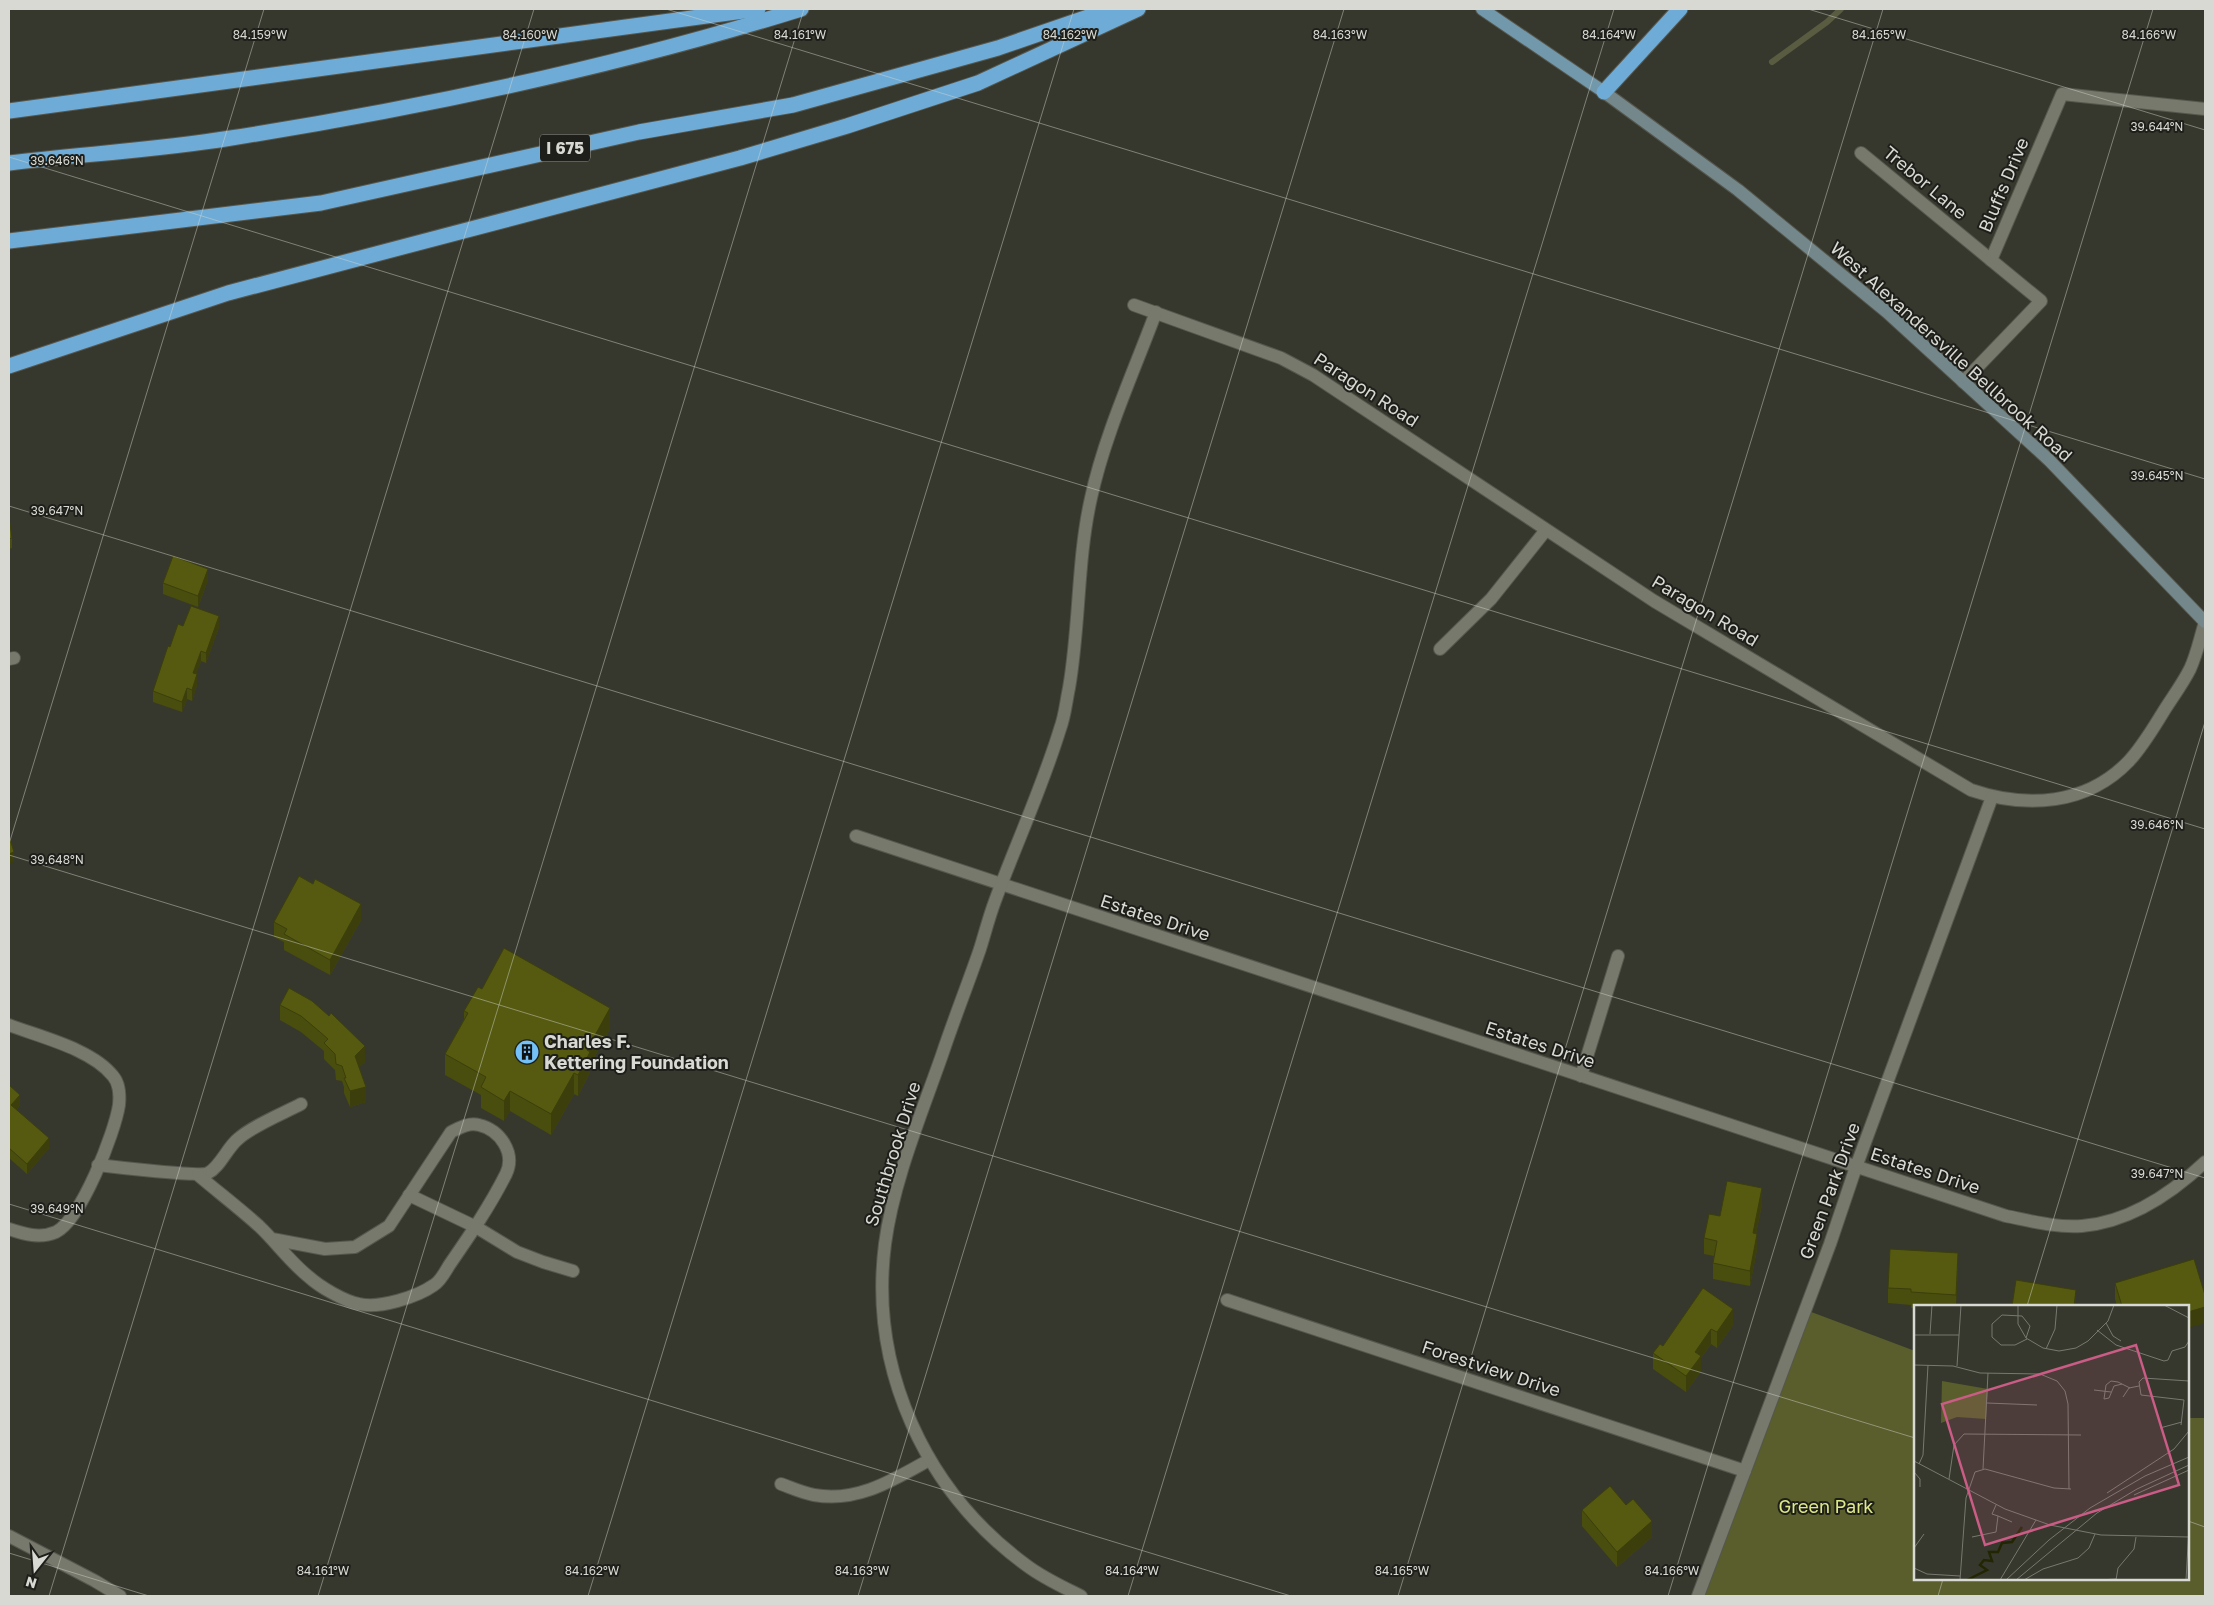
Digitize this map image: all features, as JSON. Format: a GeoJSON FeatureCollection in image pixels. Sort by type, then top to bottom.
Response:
{"type":"FeatureCollection","features":[{"type":"Feature","properties":{"kind":"highway"},"geometry":{"type":"LineString","coordinates":[[9,111],[758,9]]}},
{"type":"Feature","properties":{"kind":"highway"},"geometry":{"type":"LineString","coordinates":[[9,163],[229,138],[448,99],[629,56],[753,24],[801,9]]}},
{"type":"Feature","properties":{"kind":"highway","name":"I 675"},"geometry":{"type":"LineString","coordinates":[[9,241],[321,203],[639,132],[793,105],[998,48],[1111,9]]}},
{"type":"Feature","properties":{"kind":"highway"},"geometry":{"type":"LineString","coordinates":[[9,366],[228,293],[740,158],[847,126],[978,83],[1138,9]]}},
{"type":"Feature","properties":{"kind":"highway"},"geometry":{"type":"LineString","coordinates":[[1604,92],[1680,9]]}},
{"type":"Feature","properties":{"kind":"main road","name":"West Alexandersville Bellbrook Road"},"geometry":{"type":"LineString","coordinates":[[1482,9],[1604,92],[1738,190],[1887,312],[2049,460],[2205,622]]}},
{"type":"Feature","properties":{"kind":"street","name":"Bluffs Drive"},"geometry":{"type":"LineString","coordinates":[[1963,382],[2041,301],[1991,260],[2062,94],[2205,110]]}},
{"type":"Feature","properties":{"kind":"street","name":"Trebor Lane"},"geometry":{"type":"LineString","coordinates":[[1861,152],[1991,260]]}},
{"type":"Feature","properties":{"kind":"street","name":"Paragon Road"},"geometry":{"type":"LineString","coordinates":[[1134,305],[1281,358],[1313,375],[1654,601],[1971,790],[1992,797],[2040,802],[2070,797],[2090,789],[2109,778],[2129,761],[2145,741],[2190,669],[2205,622]]}},
{"type":"Feature","properties":{"kind":"street","name":"Southbrook Drive"},"geometry":{"type":"LineString","coordinates":[[1081,1596],[1028,1566],[999,1544],[946,1486],[930,1460],[898,1391],[888,1350],[883,1316],[882,1281],[885,1244],[892,1206],[916,1129],[1001,886],[1062,725],[1071,674],[1084,538],[1091,498],[1101,459],[1156,312]]}},
{"type":"Feature","properties":{"kind":"street"},"geometry":{"type":"LineString","coordinates":[[1440,649],[1491,599],[1546,530]]}},
{"type":"Feature","properties":{"kind":"street","name":"Green Park Drive"},"geometry":{"type":"LineString","coordinates":[[1698,1596],[1830,1244],[1856,1167],[1992,797]]}},
{"type":"Feature","properties":{"kind":"street","name":"Estates Drive"},"geometry":{"type":"LineString","coordinates":[[856,836],[1001,886],[2006,1216],[2049,1224],[2081,1226],[2126,1216],[2158,1200],[2180,1185],[2205,1162]]}},
{"type":"Feature","properties":{"kind":"street"},"geometry":{"type":"LineString","coordinates":[[1581,1076],[1618,956]]}},
{"type":"Feature","properties":{"kind":"street"},"geometry":{"type":"LineString","coordinates":[[9,1025],[84,1054],[104,1065],[115,1078],[119,1092],[119,1104],[98,1165],[78,1210],[68,1224],[56,1232],[44,1236],[26,1235],[9,1229]]}},
{"type":"Feature","properties":{"kind":"street"},"geometry":{"type":"LineString","coordinates":[[98,1165],[198,1175],[207,1174],[217,1166],[226,1150],[240,1137],[302,1104]]}},
{"type":"Feature","properties":{"kind":"street"},"geometry":{"type":"LineString","coordinates":[[198,1175],[272,1239],[308,1277],[323,1287],[359,1304],[378,1304],[406,1299],[436,1284],[476,1227],[507,1172],[508,1158],[505,1142],[496,1134],[479,1125],[464,1125],[451,1132],[389,1226],[355,1247],[324,1249],[272,1239]]}},
{"type":"Feature","properties":{"kind":"street"},"geometry":{"type":"LineString","coordinates":[[409,1195],[476,1227],[516,1252],[573,1271]]}},
{"type":"Feature","properties":{"kind":"street","name":"Forestview Drive"},"geometry":{"type":"LineString","coordinates":[[1227,1300],[1744,1471]]}},
{"type":"Feature","properties":{"kind":"street"},"geometry":{"type":"LineString","coordinates":[[781,1484],[813,1495],[833,1497],[860,1494],[880,1487],[930,1460]]}},
{"type":"Feature","properties":{"kind":"street"},"geometry":{"type":"LineString","coordinates":[[9,1536],[120,1596]]}},
{"type":"Feature","properties":{"kind":"green space","name":"Green Park"},"geometry":{"type":"Polygon","coordinates":[[[1806,1310],[1914,1351],[1914,1580],[2189,1580],[2189,1418],[2205,1418],[2205,1596],[1698,1596],[1806,1310]]]}},
{"type":"Feature","properties":{"kind":"building"},"geometry":{"type":"Polygon","coordinates":[[[9,524],[12,538],[9,539],[9,524]]]}},
{"type":"Feature","properties":{"kind":"building"},"geometry":{"type":"Polygon","coordinates":[[[173,556],[208,569],[198,596],[163,583],[173,556]]]}},
{"type":"Feature","properties":{"kind":"building"},"geometry":{"type":"Polygon","coordinates":[[[191,606],[219,616],[206,653],[201,651],[193,673],[197,674],[192,690],[187,688],[182,702],[153,691],[168,646],[170,647],[178,624],[183,626],[191,606]]]}},
{"type":"Feature","properties":{"kind":"building"},"geometry":{"type":"Polygon","coordinates":[[[9,836],[14,852],[9,854],[9,836]]]}},
{"type":"Feature","properties":{"kind":"building"},"geometry":{"type":"Polygon","coordinates":[[[299,876],[313,884],[315,879],[361,904],[330,960],[284,934],[287,929],[274,922],[299,876]]]}},
{"type":"Feature","properties":{"kind":"building","name":"Charles F. Kettering Foundation"},"geometry":{"type":"Polygon","coordinates":[[[504,948],[610,1008],[587,1050],[590,1052],[578,1075],[574,1073],[551,1114],[510,1091],[504,1101],[481,1087],[486,1077],[445,1054],[468,1013],[464,1011],[478,987],[482,989],[504,948]]]}},
{"type":"Feature","properties":{"kind":"building"},"geometry":{"type":"Polygon","coordinates":[[[289,988],[312,1001],[329,1016],[331,1013],[365,1046],[355,1056],[366,1087],[350,1091],[344,1078],[346,1078],[342,1066],[336,1064],[335,1054],[324,1043],[328,1039],[301,1016],[280,1005],[289,988]]]}},
{"type":"Feature","properties":{"kind":"building"},"geometry":{"type":"Polygon","coordinates":[[[9,1085],[20,1095],[11,1105],[49,1138],[27,1164],[9,1148],[9,1085]]]}},
{"type":"Feature","properties":{"kind":"building"},"geometry":{"type":"Polygon","coordinates":[[[1727,1181],[1762,1188],[1753,1233],[1757,1234],[1750,1271],[1713,1263],[1717,1241],[1704,1238],[1709,1214],[1720,1216],[1727,1181]]]}},
{"type":"Feature","properties":{"kind":"building"},"geometry":{"type":"Polygon","coordinates":[[[1890,1249],[1958,1253],[1956,1295],[1911,1292],[1911,1289],[1888,1288],[1890,1249]]]}},
{"type":"Feature","properties":{"kind":"building"},"geometry":{"type":"Polygon","coordinates":[[[2194,1259],[2205,1295],[2205,1307],[2189,1312],[2189,1305],[2122,1305],[2115,1283],[2194,1259]]]}},
{"type":"Feature","properties":{"kind":"building"},"geometry":{"type":"Polygon","coordinates":[[[2016,1280],[2076,1290],[2074,1305],[2012,1305],[2016,1280]]]}},
{"type":"Feature","properties":{"kind":"building"},"geometry":{"type":"Polygon","coordinates":[[[1703,1288],[1733,1309],[1717,1332],[1711,1329],[1695,1352],[1701,1356],[1686,1376],[1653,1353],[1660,1344],[1663,1346],[1703,1288]]]}},
{"type":"Feature","properties":{"kind":"building"},"geometry":{"type":"Polygon","coordinates":[[[1610,1486],[1626,1505],[1633,1499],[1652,1521],[1617,1552],[1582,1510],[1610,1486]]]}},
{"type":"Feature","properties":{"kind":"waterway"},"geometry":{"type":"LineString","coordinates":[[1772,62],[1827,22],[1841,9]]}},
{"type":"Feature","properties":{"kind":"place","name":"Charles F. Kettering Foundation"},"geometry":{"type":"Point","coordinates":[527,1052]}}]}
